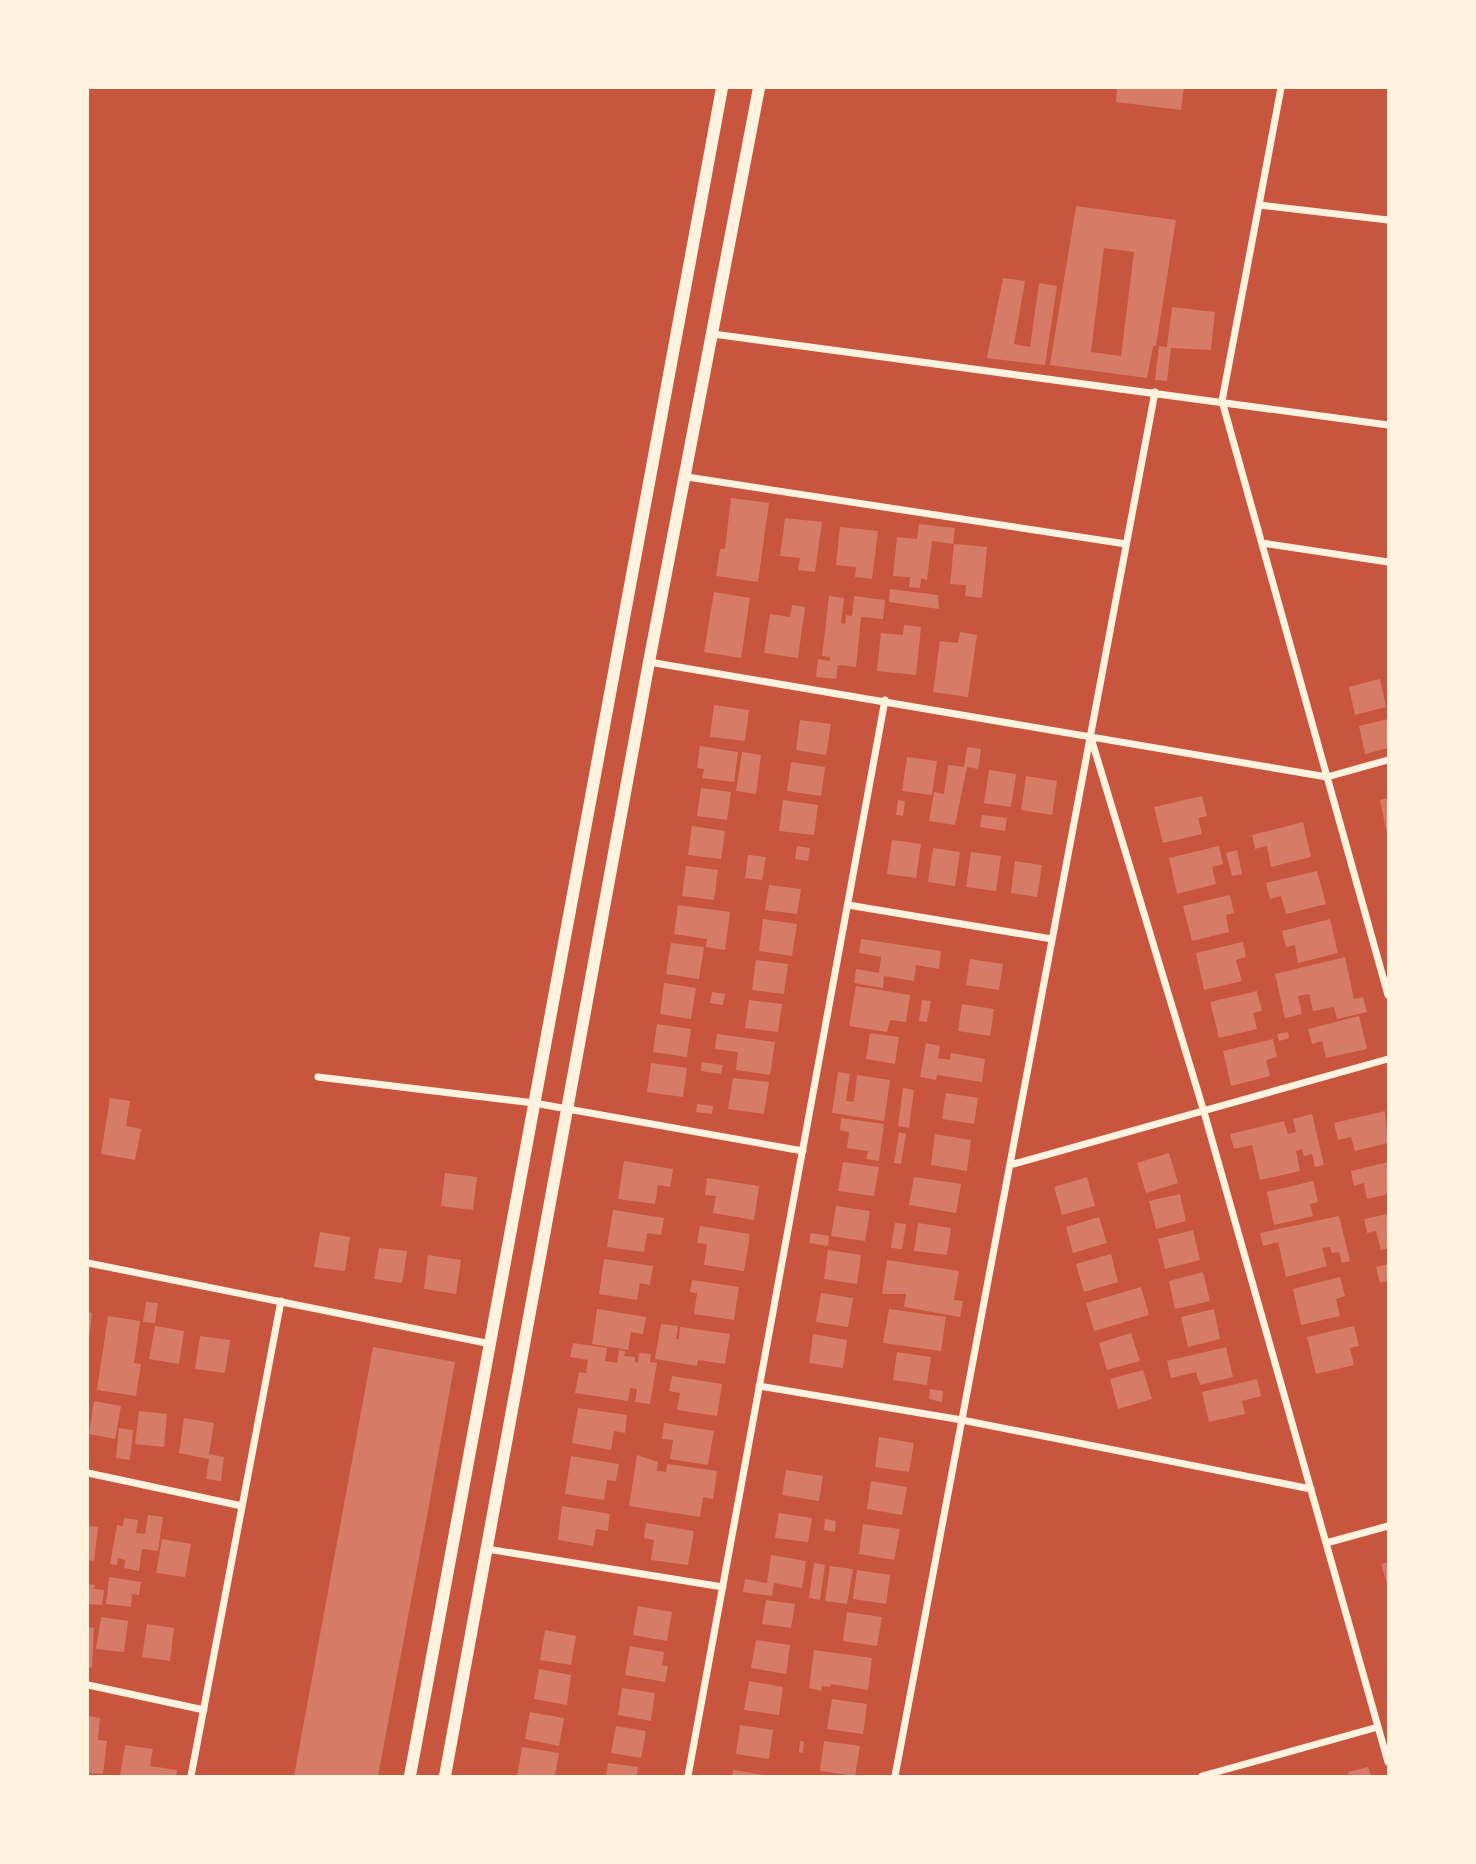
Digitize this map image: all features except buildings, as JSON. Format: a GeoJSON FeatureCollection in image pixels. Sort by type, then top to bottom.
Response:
{"type":"FeatureCollection","features":[{"type":"Feature","properties":{"kind":"street"},"geometry":{"type":"LineString","coordinates":[[410,1776],[722,88]]}},
{"type":"Feature","properties":{"kind":"street"},"geometry":{"type":"LineString","coordinates":[[445,1776],[649,662],[687,477],[758,88]]}},
{"type":"Feature","properties":{"kind":"street"},"geometry":{"type":"LineString","coordinates":[[1281,88],[1222,401],[1388,995]]}},
{"type":"Feature","properties":{"kind":"street"},"geometry":{"type":"LineString","coordinates":[[1259,205],[1388,220]]}},
{"type":"Feature","properties":{"kind":"street"},"geometry":{"type":"LineString","coordinates":[[713,334],[1388,425]]}},
{"type":"Feature","properties":{"kind":"street"},"geometry":{"type":"LineString","coordinates":[[895,1776],[1155,392]]}},
{"type":"Feature","properties":{"kind":"street"},"geometry":{"type":"LineString","coordinates":[[687,477],[1126,544]]}},
{"type":"Feature","properties":{"kind":"street"},"geometry":{"type":"LineString","coordinates":[[1262,543],[1388,562]]}},
{"type":"Feature","properties":{"kind":"street"},"geometry":{"type":"LineString","coordinates":[[649,662],[1327,777],[1388,760]]}},
{"type":"Feature","properties":{"kind":"street"},"geometry":{"type":"LineString","coordinates":[[688,1776],[885,700]]}},
{"type":"Feature","properties":{"kind":"street"},"geometry":{"type":"LineString","coordinates":[[1090,736],[1204,1112],[1388,1762]]}},
{"type":"Feature","properties":{"kind":"street"},"geometry":{"type":"LineString","coordinates":[[848,905],[1052,939]]}},
{"type":"Feature","properties":{"kind":"street"},"geometry":{"type":"LineString","coordinates":[[1010,1165],[1388,1059]]}},
{"type":"Feature","properties":{"kind":"street"},"geometry":{"type":"LineString","coordinates":[[318,1077],[534,1103],[803,1151]]}},
{"type":"Feature","properties":{"kind":"street"},"geometry":{"type":"LineString","coordinates":[[88,1263],[491,1344]]}},
{"type":"Feature","properties":{"kind":"street"},"geometry":{"type":"LineString","coordinates":[[191,1776],[281,1301]]}},
{"type":"Feature","properties":{"kind":"street"},"geometry":{"type":"LineString","coordinates":[[760,1386],[962,1420],[1311,1489]]}},
{"type":"Feature","properties":{"kind":"street"},"geometry":{"type":"LineString","coordinates":[[88,1473],[242,1506]]}},
{"type":"Feature","properties":{"kind":"street"},"geometry":{"type":"LineString","coordinates":[[1326,1543],[1388,1526]]}},
{"type":"Feature","properties":{"kind":"street"},"geometry":{"type":"LineString","coordinates":[[487,1549],[723,1587]]}},
{"type":"Feature","properties":{"kind":"street"},"geometry":{"type":"LineString","coordinates":[[88,1685],[204,1710]]}},
{"type":"Feature","properties":{"kind":"street"},"geometry":{"type":"LineString","coordinates":[[1202,1776],[1378,1727]]}}]}
